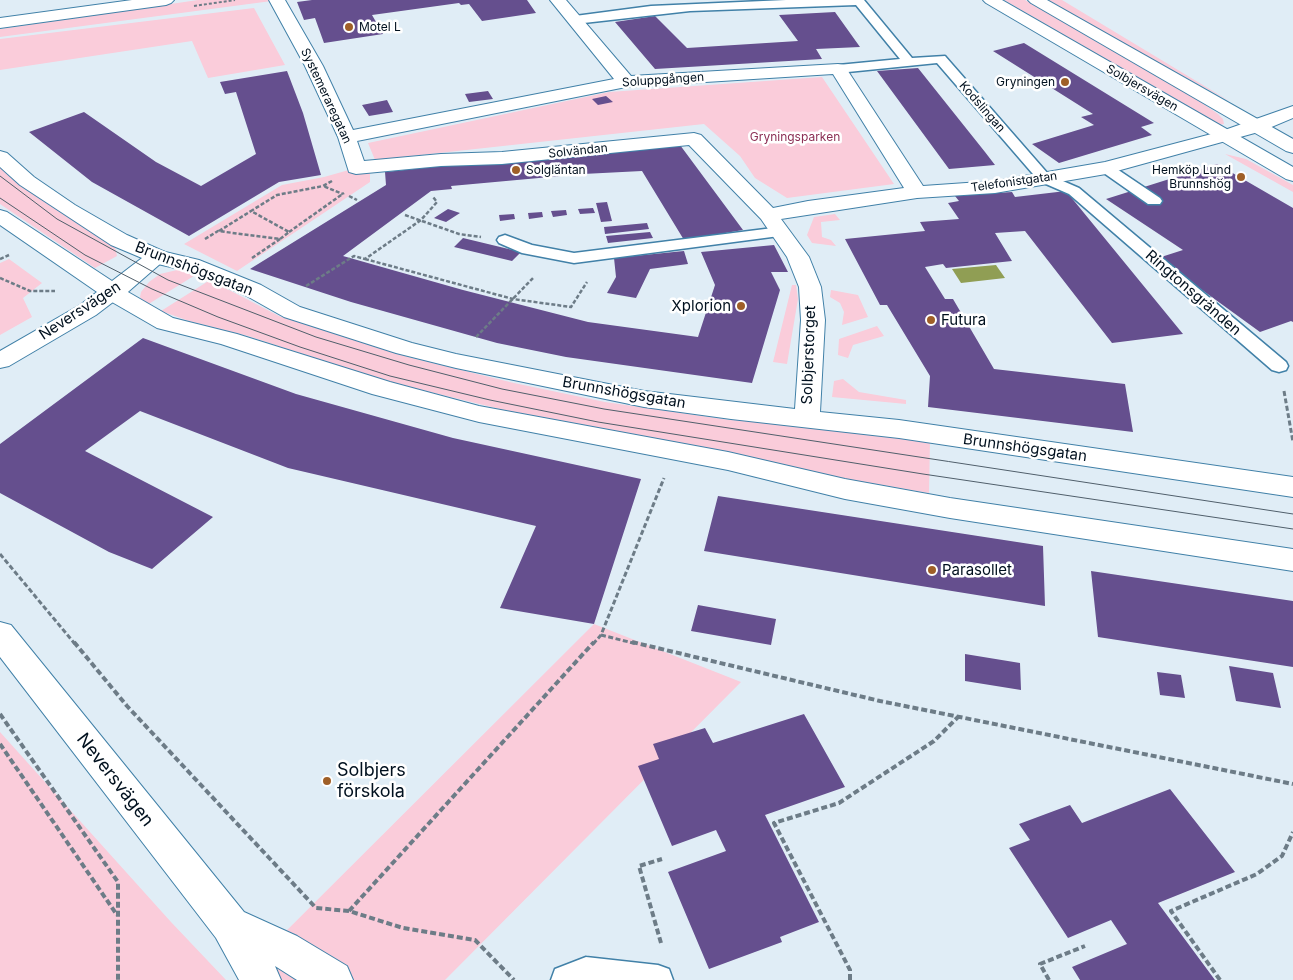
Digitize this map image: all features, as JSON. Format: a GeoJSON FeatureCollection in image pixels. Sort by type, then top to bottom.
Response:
{"type":"FeatureCollection","features":[{"type":"Feature","properties":{"kind":"street"},"geometry":{"type":"LineString","coordinates":[[0,9],[70,0]]}},
{"type":"Feature","properties":{"kind":"street"},"geometry":{"type":"LineString","coordinates":[[0,23],[166,0]]}},
{"type":"Feature","properties":{"kind":"street","name":"Systemeraregatan"},"geometry":{"type":"LineString","coordinates":[[277,0],[314,66],[346,137],[356,168]]}},
{"type":"Feature","properties":{"kind":"street"},"geometry":{"type":"LineString","coordinates":[[558,0],[626,82]]}},
{"type":"Feature","properties":{"kind":"street","name":"Solbjersvägen"},"geometry":{"type":"LineString","coordinates":[[991,0],[1293,175]]}},
{"type":"Feature","properties":{"kind":"street","name":"Solbjersvägen"},"geometry":{"type":"LineString","coordinates":[[1036,0],[1255,127],[1293,147]]}},
{"type":"Feature","properties":{"kind":"street"},"geometry":{"type":"LineString","coordinates":[[838,69],[917,192]]}},
{"type":"Feature","properties":{"kind":"street","name":"Soluppgången"},"geometry":{"type":"LineString","coordinates":[[346,137],[626,82],[838,69]]}},
{"type":"Feature","properties":{"kind":"street","name":"Telefonistgatan"},"geometry":{"type":"LineString","coordinates":[[775,224],[808,207],[917,192],[995,187],[1106,168],[1226,136],[1255,127],[1293,111]]}},
{"type":"Feature","properties":{"kind":"street","name":"Solvändan"},"geometry":{"type":"LineString","coordinates":[[356,168],[441,160],[502,158],[694,139],[775,224]]}},
{"type":"Feature","properties":{"kind":"street","name":"Brunnshögsgatan"},"geometry":{"type":"LineString","coordinates":[[0,156],[27,181],[68,209],[120,240],[158,257],[212,273],[253,290],[292,312],[404,348],[644,399],[731,411],[900,429],[1293,487]]}},
{"type":"Feature","properties":{"kind":"street"},"geometry":{"type":"LineString","coordinates":[[0,216],[84,270],[112,293],[164,323],[229,340],[380,388],[479,414],[728,461],[845,489],[950,508],[1293,560]]}},
{"type":"Feature","properties":{"kind":"street","name":"Solbjerstorget"},"geometry":{"type":"LineString","coordinates":[[775,224],[798,257],[810,287],[813,320],[807,418]]}},
{"type":"Feature","properties":{"kind":"street","name":"Neversvägen"},"geometry":{"type":"LineString","coordinates":[[0,361],[88,310],[158,257]]}},
{"type":"Feature","properties":{"kind":"street","name":"Neversvägen"},"geometry":{"type":"LineString","coordinates":[[0,634],[230,925],[261,980]]}},
{"type":"Feature","properties":{"kind":"street","name":"Neversvägen"},"geometry":{"type":"LineString","coordinates":[[230,925],[284,949],[333,980]]}},
{"type":"Feature","properties":{"kind":"lane"},"geometry":{"type":"LineString","coordinates":[[575,20],[690,7],[859,2],[908,61]]}},
{"type":"Feature","properties":{"kind":"lane","name":"Kodslingan"},"geometry":{"type":"LineString","coordinates":[[838,69],[940,59],[1044,178]]}},
{"type":"Feature","properties":{"kind":"lane"},"geometry":{"type":"LineString","coordinates":[[1106,168],[1154,201]]}},
{"type":"Feature","properties":{"kind":"lane","name":"Ringtonsgränden"},"geometry":{"type":"LineString","coordinates":[[1044,178],[1074,191],[1279,366]]}},
{"type":"Feature","properties":{"kind":"lane"},"geometry":{"type":"LineString","coordinates":[[505,240],[528,249],[574,258],[775,224]]}},
{"type":"Feature","properties":{"kind":"lane"},"geometry":{"type":"LineString","coordinates":[[566,980],[586,972],[661,966]]}},
{"type":"Feature","properties":{"kind":"path"},"geometry":{"type":"LineString","coordinates":[[204,240],[278,195],[323,186]]}},
{"type":"Feature","properties":{"kind":"path"},"geometry":{"type":"LineString","coordinates":[[257,255],[343,194]]}},
{"type":"Feature","properties":{"kind":"path"},"geometry":{"type":"LineString","coordinates":[[365,259],[421,220],[437,202],[433,197]]}},
{"type":"Feature","properties":{"kind":"path"},"geometry":{"type":"LineString","coordinates":[[251,211],[289,232]]}},
{"type":"Feature","properties":{"kind":"path"},"geometry":{"type":"LineString","coordinates":[[405,215],[459,234],[505,240]]}},
{"type":"Feature","properties":{"kind":"path"},"geometry":{"type":"LineString","coordinates":[[218,231],[280,239]]}},
{"type":"Feature","properties":{"kind":"path"},"geometry":{"type":"LineString","coordinates":[[456,360],[555,254]]}},
{"type":"Feature","properties":{"kind":"path"},"geometry":{"type":"LineString","coordinates":[[278,305],[354,256],[513,299],[571,307],[591,277]]}},
{"type":"Feature","properties":{"kind":"path"},"geometry":{"type":"LineString","coordinates":[[0,278],[30,291],[56,291]]}},
{"type":"Feature","properties":{"kind":"path"},"geometry":{"type":"LineString","coordinates":[[1279,366],[1293,442]]}},
{"type":"Feature","properties":{"kind":"path"},"geometry":{"type":"LineString","coordinates":[[349,910],[601,635],[664,478]]}},
{"type":"Feature","properties":{"kind":"path"},"geometry":{"type":"LineString","coordinates":[[0,554],[126,706],[316,908],[349,910],[403,928],[475,940],[514,980]]}},
{"type":"Feature","properties":{"kind":"path"},"geometry":{"type":"LineString","coordinates":[[601,635],[880,701],[1293,784]]}},
{"type":"Feature","properties":{"kind":"path"},"geometry":{"type":"LineString","coordinates":[[0,714],[118,882],[118,980]]}},
{"type":"Feature","properties":{"kind":"path"},"geometry":{"type":"LineString","coordinates":[[850,980],[850,970],[774,822],[839,803],[934,742],[958,716]]}},
{"type":"Feature","properties":{"kind":"path"},"geometry":{"type":"LineString","coordinates":[[0,744],[118,916]]}},
{"type":"Feature","properties":{"kind":"path"},"geometry":{"type":"LineString","coordinates":[[1220,980],[1171,911],[1257,874],[1282,856],[1293,832]]}},
{"type":"Feature","properties":{"kind":"path"},"geometry":{"type":"LineString","coordinates":[[661,966],[639,866],[662,859]]}},
{"type":"Feature","properties":{"kind":"path"},"geometry":{"type":"LineString","coordinates":[[1049,980],[1040,964],[1085,946]]}},
{"type":"Feature","properties":{"kind":"green space"},"geometry":{"type":"Polygon","coordinates":[[[198,0],[279,0],[0,37],[0,29],[198,0]]]}},
{"type":"Feature","properties":{"kind":"green space"},"geometry":{"type":"Polygon","coordinates":[[[1004,0],[1025,0],[1192,96],[1218,114],[1223,119],[1224,124],[1219,125],[1004,0]]]}},
{"type":"Feature","properties":{"kind":"green space"},"geometry":{"type":"Polygon","coordinates":[[[1048,0],[1062,0],[1231,102],[1119,41],[1048,0]]]}},
{"type":"Feature","properties":{"kind":"green space"},"geometry":{"type":"Polygon","coordinates":[[[254,8],[285,65],[208,78],[192,41],[0,70],[0,39],[254,8]]]}},
{"type":"Feature","properties":{"kind":"green space","name":"Gryningsparken"},"geometry":{"type":"Polygon","coordinates":[[[822,77],[894,184],[787,198],[755,178],[740,156],[704,124],[375,160],[368,143],[609,92],[822,77]]]}},
{"type":"Feature","properties":{"kind":"green space"},"geometry":{"type":"Polygon","coordinates":[[[1225,154],[1246,159],[1293,185],[1293,192],[1225,154]]]}},
{"type":"Feature","properties":{"kind":"green space"},"geometry":{"type":"Polygon","coordinates":[[[0,167],[32,193],[115,247],[117,256],[95,268],[0,204],[0,167]]]}},
{"type":"Feature","properties":{"kind":"green space"},"geometry":{"type":"Polygon","coordinates":[[[370,167],[370,182],[237,271],[184,244],[282,185],[324,177],[356,168],[370,167]]]}},
{"type":"Feature","properties":{"kind":"green space"},"geometry":{"type":"Polygon","coordinates":[[[835,214],[840,220],[821,222],[822,237],[831,240],[836,246],[812,243],[807,235],[814,217],[835,214]]]}},
{"type":"Feature","properties":{"kind":"green space"},"geometry":{"type":"Polygon","coordinates":[[[9,259],[42,283],[23,298],[32,317],[0,335],[0,263],[9,259]]]}},
{"type":"Feature","properties":{"kind":"green space"},"geometry":{"type":"Polygon","coordinates":[[[177,270],[197,274],[147,305],[142,300],[140,297],[141,292],[149,282],[160,274],[177,270]]]}},
{"type":"Feature","properties":{"kind":"green space"},"geometry":{"type":"Polygon","coordinates":[[[210,280],[279,316],[408,357],[514,383],[605,402],[730,420],[835,426],[930,440],[929,493],[840,478],[730,452],[504,410],[385,381],[248,336],[189,321],[161,311],[210,280]]]}},
{"type":"Feature","properties":{"kind":"green space"},"geometry":{"type":"Polygon","coordinates":[[[792,285],[796,285],[798,299],[787,364],[773,362],[792,285]]]}},
{"type":"Feature","properties":{"kind":"green space"},"geometry":{"type":"Polygon","coordinates":[[[831,290],[858,295],[868,317],[842,325],[844,312],[840,303],[830,297],[831,290]]]}},
{"type":"Feature","properties":{"kind":"green space"},"geometry":{"type":"Polygon","coordinates":[[[877,326],[884,336],[853,345],[848,358],[838,355],[839,339],[877,326]]]}},
{"type":"Feature","properties":{"kind":"green space"},"geometry":{"type":"Polygon","coordinates":[[[843,379],[859,392],[906,400],[906,404],[832,397],[834,381],[843,379]]]}},
{"type":"Feature","properties":{"kind":"green space"},"geometry":{"type":"Polygon","coordinates":[[[594,624],[741,682],[445,980],[237,980],[594,624]]]}},
{"type":"Feature","properties":{"kind":"green space"},"geometry":{"type":"Polygon","coordinates":[[[0,732],[171,922],[226,980],[0,980],[0,732]]]}},
{"type":"Feature","properties":{"kind":"shaded area"},"geometry":{"type":"Polygon","coordinates":[[[996,265],[1005,278],[961,283],[952,269],[996,265]]]}},
{"type":"Feature","properties":{"kind":"building","name":"Motel L"},"geometry":{"type":"Polygon","coordinates":[[[312,0],[527,0],[536,13],[482,21],[469,4],[461,5],[459,3],[372,15],[383,34],[324,43],[315,18],[304,20],[297,2],[312,0]]]}},
{"type":"Feature","properties":{"kind":"building"},"geometry":{"type":"Polygon","coordinates":[[[835,12],[860,47],[816,49],[822,59],[655,69],[615,22],[655,16],[687,48],[798,41],[779,15],[835,12]]]}},
{"type":"Feature","properties":{"kind":"building","name":"Gryningen"},"geometry":{"type":"Polygon","coordinates":[[[1024,43],[1154,123],[1141,127],[1152,135],[1059,163],[1032,144],[1094,125],[1081,117],[1093,114],[993,51],[1024,43]]]}},
{"type":"Feature","properties":{"kind":"building"},"geometry":{"type":"Polygon","coordinates":[[[918,68],[995,165],[949,169],[877,71],[918,68]]]}},
{"type":"Feature","properties":{"kind":"building"},"geometry":{"type":"Polygon","coordinates":[[[287,71],[303,113],[321,175],[279,182],[189,236],[92,182],[29,132],[84,112],[156,162],[201,186],[256,154],[236,92],[225,94],[220,82],[287,71]]]}},
{"type":"Feature","properties":{"kind":"building"},"geometry":{"type":"Polygon","coordinates":[[[488,91],[493,99],[469,102],[465,94],[488,91]]]}},
{"type":"Feature","properties":{"kind":"building"},"geometry":{"type":"Polygon","coordinates":[[[606,96],[613,102],[598,105],[592,99],[606,96]]]}},
{"type":"Feature","properties":{"kind":"building"},"geometry":{"type":"Polygon","coordinates":[[[387,100],[393,112],[369,116],[362,105],[387,100]]]}},
{"type":"Feature","properties":{"kind":"building"},"geometry":{"type":"Polygon","coordinates":[[[680,145],[743,230],[684,240],[642,171],[583,174],[451,186],[452,189],[431,191],[343,256],[463,290],[588,322],[698,337],[715,285],[701,252],[774,245],[788,272],[771,272],[780,290],[752,383],[566,357],[497,343],[351,302],[250,269],[386,185],[385,172],[578,152],[680,145]]]}},
{"type":"Feature","properties":{"kind":"building"},"geometry":{"type":"Polygon","coordinates":[[[1217,164],[1293,208],[1293,322],[1291,321],[1260,332],[1158,258],[1183,250],[1106,199],[1217,164]]]}},
{"type":"Feature","properties":{"kind":"building"},"geometry":{"type":"Polygon","coordinates":[[[1066,191],[1183,334],[1112,343],[1025,231],[995,233],[1012,261],[946,268],[943,264],[925,267],[945,299],[953,299],[994,369],[1125,384],[1133,432],[928,407],[930,376],[887,305],[880,305],[845,239],[925,231],[920,222],[959,219],[948,203],[959,201],[955,196],[1012,192],[1015,197],[1066,191]]]}},
{"type":"Feature","properties":{"kind":"building"},"geometry":{"type":"Polygon","coordinates":[[[607,202],[612,221],[601,222],[596,203],[607,202]]]}},
{"type":"Feature","properties":{"kind":"building"},"geometry":{"type":"Polygon","coordinates":[[[593,208],[595,213],[580,214],[578,209],[593,208]]]}},
{"type":"Feature","properties":{"kind":"building"},"geometry":{"type":"Polygon","coordinates":[[[448,209],[460,213],[446,222],[434,218],[448,209]]]}},
{"type":"Feature","properties":{"kind":"building"},"geometry":{"type":"Polygon","coordinates":[[[566,210],[567,215],[553,217],[551,211],[566,210]]]}},
{"type":"Feature","properties":{"kind":"building"},"geometry":{"type":"Polygon","coordinates":[[[542,212],[543,217],[529,219],[528,213],[542,212]]]}},
{"type":"Feature","properties":{"kind":"building"},"geometry":{"type":"Polygon","coordinates":[[[514,214],[515,219],[500,221],[499,215],[514,214]]]}},
{"type":"Feature","properties":{"kind":"building"},"geometry":{"type":"Polygon","coordinates":[[[647,223],[649,229],[605,234],[604,227],[647,223]]]}},
{"type":"Feature","properties":{"kind":"building"},"geometry":{"type":"Polygon","coordinates":[[[650,232],[653,238],[608,243],[606,236],[650,232]]]}},
{"type":"Feature","properties":{"kind":"building"},"geometry":{"type":"Polygon","coordinates":[[[463,238],[521,252],[512,261],[454,247],[463,238]]]}},
{"type":"Feature","properties":{"kind":"building"},"geometry":{"type":"Polygon","coordinates":[[[684,251],[688,264],[650,269],[636,298],[607,293],[616,277],[614,258],[684,251]]]}},
{"type":"Feature","properties":{"kind":"building"},"geometry":{"type":"Polygon","coordinates":[[[143,338],[296,394],[453,438],[641,479],[594,624],[500,608],[536,526],[288,468],[140,411],[85,451],[213,517],[152,569],[109,552],[0,493],[0,444],[143,338]]]}},
{"type":"Feature","properties":{"kind":"building","name":"Parasollet"},"geometry":{"type":"Polygon","coordinates":[[[718,496],[1043,546],[1045,606],[704,551],[718,496]]]}},
{"type":"Feature","properties":{"kind":"building"},"geometry":{"type":"Polygon","coordinates":[[[1091,571],[1293,601],[1293,667],[1098,637],[1091,571]]]}},
{"type":"Feature","properties":{"kind":"building"},"geometry":{"type":"Polygon","coordinates":[[[698,605],[776,619],[771,645],[691,631],[698,605]]]}},
{"type":"Feature","properties":{"kind":"building"},"geometry":{"type":"Polygon","coordinates":[[[965,654],[1020,663],[1021,690],[965,681],[965,654]]]}},
{"type":"Feature","properties":{"kind":"building"},"geometry":{"type":"Polygon","coordinates":[[[1229,666],[1273,673],[1281,708],[1236,701],[1229,666]]]}},
{"type":"Feature","properties":{"kind":"building"},"geometry":{"type":"Polygon","coordinates":[[[1157,672],[1181,675],[1185,698],[1160,695],[1157,672]]]}},
{"type":"Feature","properties":{"kind":"building"},"geometry":{"type":"Polygon","coordinates":[[[804,714],[845,787],[765,815],[819,922],[780,937],[782,942],[709,969],[668,872],[726,851],[716,830],[672,846],[638,766],[659,759],[653,744],[705,728],[713,743],[804,714]]]}},
{"type":"Feature","properties":{"kind":"building"},"geometry":{"type":"Polygon","coordinates":[[[1170,789],[1235,872],[1158,903],[1215,980],[1080,980],[1072,967],[1127,944],[1111,920],[1068,938],[1009,848],[1030,840],[1019,824],[1070,805],[1082,823],[1170,789]]]}},
{"type":"Feature","properties":{"kind":"tram line"},"geometry":{"type":"LineString","coordinates":[[0,176],[57,219],[168,280],[316,337],[409,365],[502,389],[604,409],[1293,514]]}},
{"type":"Feature","properties":{"kind":"tram line"},"geometry":{"type":"LineString","coordinates":[[0,198],[85,255],[152,289],[218,317],[300,347],[390,376],[490,400],[598,422],[923,474],[1293,529]]}},
{"type":"Feature","properties":{"kind":"place","name":"Motel L"},"geometry":{"type":"Point","coordinates":[349,27]}},
{"type":"Feature","properties":{"kind":"place","name":"Gryningen"},"geometry":{"type":"Point","coordinates":[1065,82]}},
{"type":"Feature","properties":{"kind":"place","name":"Solgläntan"},"geometry":{"type":"Point","coordinates":[516,170]}},
{"type":"Feature","properties":{"kind":"place","name":"Hemköp Lund Brunnshög"},"geometry":{"type":"Point","coordinates":[1241,177]}},
{"type":"Feature","properties":{"kind":"place","name":"Xplorion"},"geometry":{"type":"Point","coordinates":[741,306]}},
{"type":"Feature","properties":{"kind":"place","name":"Futura"},"geometry":{"type":"Point","coordinates":[931,320]}},
{"type":"Feature","properties":{"kind":"place","name":"Parasollet"},"geometry":{"type":"Point","coordinates":[932,570]}},
{"type":"Feature","properties":{"kind":"place","name":"Solbjers förskola"},"geometry":{"type":"Point","coordinates":[327,781]}}]}
